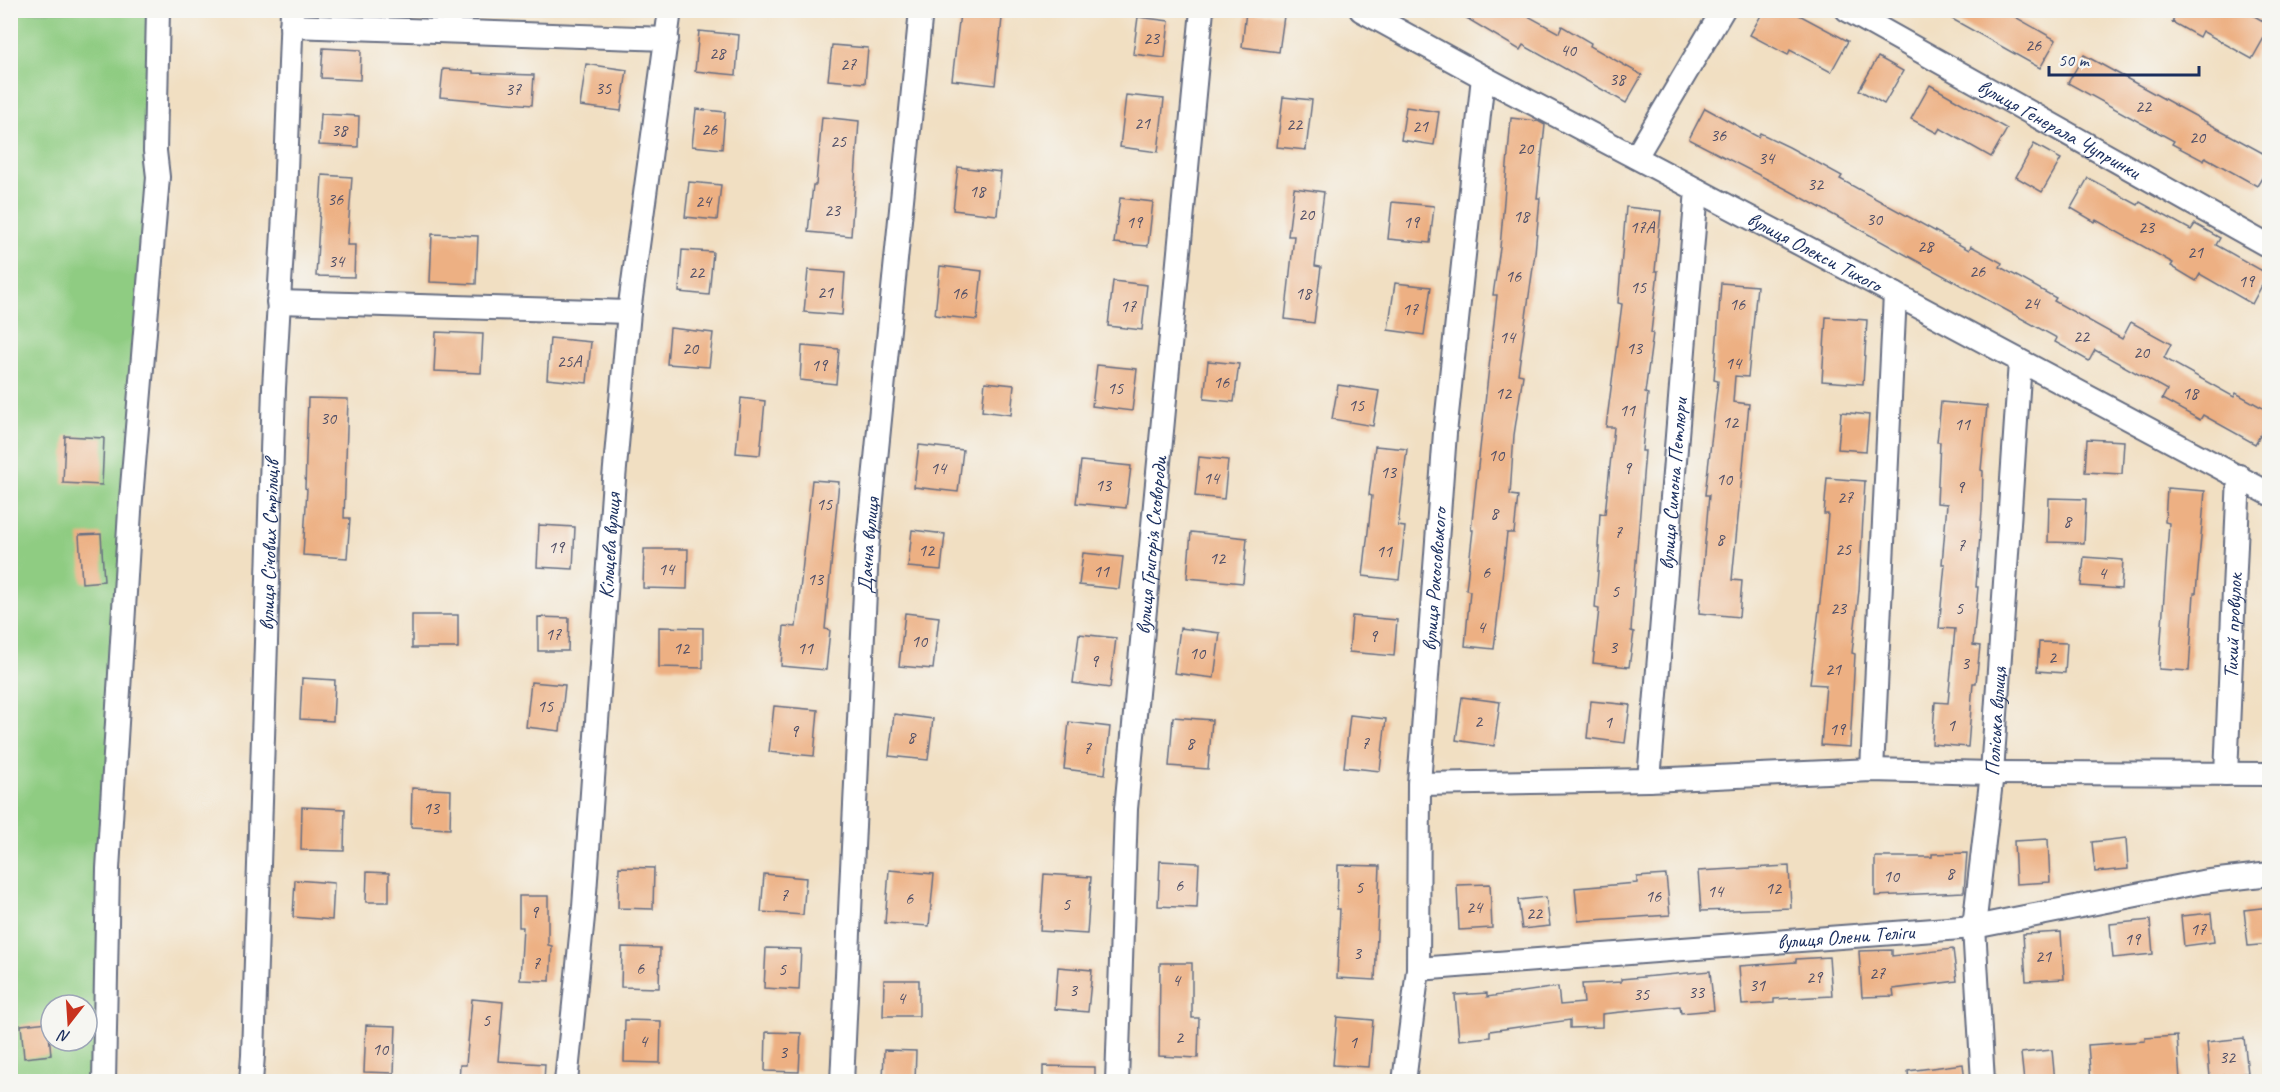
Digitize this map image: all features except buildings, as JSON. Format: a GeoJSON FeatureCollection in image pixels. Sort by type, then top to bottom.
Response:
{"type":"FeatureCollection","features":[{"type":"Feature","properties":{"kind":"street"},"geometry":{"type":"LineString","coordinates":[[104,1082],[108,869],[130,511],[158,177],[155,151],[158,10]]}},
{"type":"Feature","properties":{"kind":"street","name":"Кільцева вулиця"},"geometry":{"type":"LineString","coordinates":[[566,1082],[584,908],[613,491],[629,312],[670,10]]}},
{"type":"Feature","properties":{"kind":"street","name":"Дачна вулиця"},"geometry":{"type":"LineString","coordinates":[[842,1082],[867,549],[921,10]]}},
{"type":"Feature","properties":{"kind":"street","name":"вулиця Григорія Сковороди"},"geometry":{"type":"LineString","coordinates":[[1117,1082],[1126,809],[1202,10]]}},
{"type":"Feature","properties":{"kind":"street","name":"вулиця Олекси Тихого"},"geometry":{"type":"LineString","coordinates":[[1361,10],[1483,77],[2270,494]]}},
{"type":"Feature","properties":{"kind":"street"},"geometry":{"type":"LineString","coordinates":[[1636,157],[1723,10]]}},
{"type":"Feature","properties":{"kind":"street","name":"вулиця Генерала Чупринки"},"geometry":{"type":"LineString","coordinates":[[1847,10],[2270,247]]}},
{"type":"Feature","properties":{"kind":"street"},"geometry":{"type":"LineString","coordinates":[[292,18],[667,39]]}},
{"type":"Feature","properties":{"kind":"street","name":"вулиця Січових Стрільців"},"geometry":{"type":"LineString","coordinates":[[251,1082],[278,302],[292,18]]}},
{"type":"Feature","properties":{"kind":"street","name":"вулиця Рокосовського"},"geometry":{"type":"LineString","coordinates":[[1404,1082],[1418,969],[1419,784],[1445,433],[1483,77]]}},
{"type":"Feature","properties":{"kind":"street","name":"вулиця Симона Петлюри"},"geometry":{"type":"LineString","coordinates":[[1649,780],[1697,190]]}},
{"type":"Feature","properties":{"kind":"street"},"geometry":{"type":"LineString","coordinates":[[1872,770],[1895,294]]}},
{"type":"Feature","properties":{"kind":"street"},"geometry":{"type":"LineString","coordinates":[[278,302],[629,312]]}},
{"type":"Feature","properties":{"kind":"street","name":"Поліська вулиця"},"geometry":{"type":"LineString","coordinates":[[1983,1082],[1974,927],[1992,773],[2020,362]]}},
{"type":"Feature","properties":{"kind":"street","name":"Тихий провулок"},"geometry":{"type":"LineString","coordinates":[[2226,774],[2239,476]]}},
{"type":"Feature","properties":{"kind":"street"},"geometry":{"type":"LineString","coordinates":[[1419,784],[1649,780],[1872,770],[2270,774]]}},
{"type":"Feature","properties":{"kind":"street","name":"вулиця Олени Теліги"},"geometry":{"type":"LineString","coordinates":[[1418,969],[1974,927],[2202,882],[2270,874]]}},
{"type":"Feature","properties":{"kind":"green space"},"geometry":{"type":"Polygon","coordinates":[[[10,11],[150,11],[150,231],[99,1005],[99,993],[39,993],[39,1053],[96,1053],[94,1081],[11,1081],[10,11]]]}}]}
